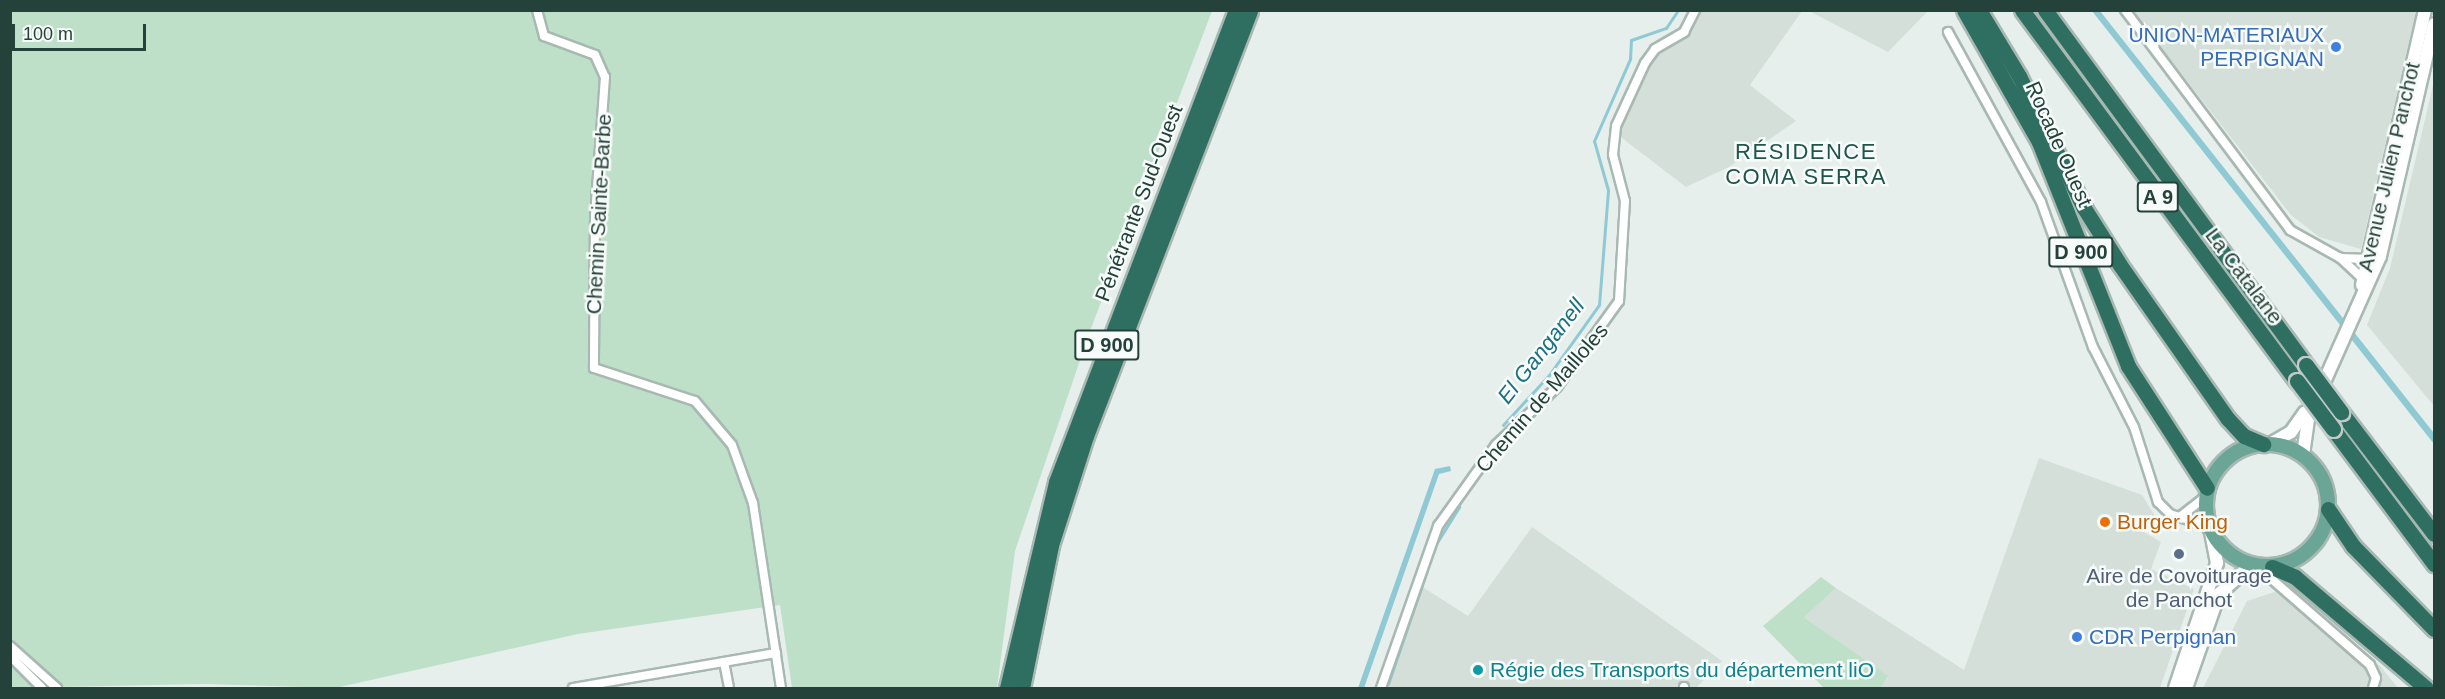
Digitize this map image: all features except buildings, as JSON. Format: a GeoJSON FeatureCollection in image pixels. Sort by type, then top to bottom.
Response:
{"type":"FeatureCollection","features":[{"type":"Feature","properties":{"kind":"highway","name":"Pénétrante Sud-Ouest"},"geometry":{"type":"LineString","coordinates":[[1006,688],[1056,482],[1236,10]]}},
{"type":"Feature","properties":{"kind":"highway"},"geometry":{"type":"LineString","coordinates":[[1022,688],[1051,545],[1086,436],[1250,10]]}},
{"type":"Feature","properties":{"kind":"highway","name":"Rocade Ouest"},"geometry":{"type":"LineString","coordinates":[[1964,10],[2039,142],[2128,366],[2206,492]]}},
{"type":"Feature","properties":{"kind":"highway","name":"Rocade Ouest"},"geometry":{"type":"LineString","coordinates":[[1979,10],[2120,265],[2228,419],[2267,443]]}},
{"type":"Feature","properties":{"kind":"highway","name":"La Catalane"},"geometry":{"type":"LineString","coordinates":[[2022,10],[2434,564]]}},
{"type":"Feature","properties":{"kind":"highway","name":"La Catalane"},"geometry":{"type":"LineString","coordinates":[[2045,10],[2306,365],[2434,534]]}},
{"type":"Feature","properties":{"kind":"highway"},"geometry":{"type":"LineString","coordinates":[[2328,508],[2353,546],[2434,629]]}},
{"type":"Feature","properties":{"kind":"highway"},"geometry":{"type":"LineString","coordinates":[[2263,570],[2295,577],[2426,688]]}},
{"type":"Feature","properties":{"kind":"main road","name":"Avenue Julien Panchot"},"geometry":{"type":"LineString","coordinates":[[2350,323],[2370,259],[2425,10]]}},
{"type":"Feature","properties":{"kind":"main road","name":"Avenue Julien Panchot"},"geometry":{"type":"LineString","coordinates":[[2302,455],[2308,418],[2380,256],[2434,24]]}},
{"type":"Feature","properties":{"kind":"main road","name":"Avenue Julien Panchot"},"geometry":{"type":"LineString","coordinates":[[2267,443],[2298,423],[2339,347]]}},
{"type":"Feature","properties":{"kind":"main road"},"geometry":{"type":"LineString","coordinates":[[2175,688],[2217,563],[2210,530],[2206,492],[2224,460],[2267,443],[2302,455],[2322,479],[2328,508],[2311,548],[2219,594],[2186,688]]}},
{"type":"Feature","properties":{"kind":"main road"},"geometry":{"type":"LineString","coordinates":[[2210,530],[2223,549],[2263,570]]}},
{"type":"Feature","properties":{"kind":"street","name":"Chemin Sainte-Barbe"},"geometry":{"type":"LineString","coordinates":[[537,10],[544,36],[595,56],[604,77],[595,216],[594,368],[695,401],[732,445],[753,503],[781,688]]}},
{"type":"Feature","properties":{"kind":"street","name":"Chemin de Mailloles"},"geometry":{"type":"LineString","coordinates":[[1382,688],[1438,526],[1496,445],[1557,387],[1615,309],[1625,201],[1613,154],[1616,126],[1645,63],[1655,49],[1684,32],[1695,10]]}},
{"type":"Feature","properties":{"kind":"street"},"geometry":{"type":"LineString","coordinates":[[2125,10],[2290,230],[2340,258],[2364,280]]}},
{"type":"Feature","properties":{"kind":"street"},"geometry":{"type":"LineString","coordinates":[[1948,32],[2041,202],[2089,337],[2128,412],[2158,502],[2178,516],[2210,530]]}},
{"type":"Feature","properties":{"kind":"street"},"geometry":{"type":"LineString","coordinates":[[2340,258],[2370,259]]}},
{"type":"Feature","properties":{"kind":"street"},"geometry":{"type":"LineString","coordinates":[[2178,516],[2191,513],[2206,492]]}},
{"type":"Feature","properties":{"kind":"street"},"geometry":{"type":"LineString","coordinates":[[2263,570],[2370,664],[2376,678],[2373,688]]}},
{"type":"Feature","properties":{"kind":"street"},"geometry":{"type":"LineString","coordinates":[[10,646],[57,688]]}},
{"type":"Feature","properties":{"kind":"street"},"geometry":{"type":"LineString","coordinates":[[573,688],[776,653]]}},
{"type":"Feature","properties":{"kind":"street"},"geometry":{"type":"LineString","coordinates":[[10,656],[42,688]]}},
{"type":"Feature","properties":{"kind":"street"},"geometry":{"type":"LineString","coordinates":[[724,663],[729,688]]}},
{"type":"Feature","properties":{"kind":"shaded area"},"geometry":{"type":"Polygon","coordinates":[[[1699,11],[1802,11],[1750,85],[1796,121],[1729,167],[1686,187],[1618,135],[1648,65],[1658,52],[1686,35],[1699,11]]]}},
{"type":"Feature","properties":{"kind":"shaded area"},"geometry":{"type":"Polygon","coordinates":[[[1809,11],[1928,11],[1888,52],[1809,11]]]}},
{"type":"Feature","properties":{"kind":"shaded area"},"geometry":{"type":"Polygon","coordinates":[[[2133,11],[2416,11],[2361,249],[2319,237],[2291,215],[2133,11]]]}},
{"type":"Feature","properties":{"kind":"shaded area"},"geometry":{"type":"Polygon","coordinates":[[[2434,81],[2434,406],[2367,325],[2390,268],[2434,81]]]}},
{"type":"Feature","properties":{"kind":"shaded area"},"geometry":{"type":"Polygon","coordinates":[[[2039,458],[2142,495],[2155,516],[2142,531],[2161,542],[2151,569],[2194,589],[2160,688],[1881,688],[1888,677],[1803,616],[1836,588],[1964,670],[2039,458]]]}},
{"type":"Feature","properties":{"kind":"shaded area"},"geometry":{"type":"Polygon","coordinates":[[[1532,527],[1722,661],[1696,688],[1386,688],[1421,586],[1468,616],[1532,527]]]}},
{"type":"Feature","properties":{"kind":"shaded area"},"geometry":{"type":"Polygon","coordinates":[[[2287,588],[2380,666],[2398,688],[2203,688],[2247,601],[2287,588]]]}},
{"type":"Feature","properties":{"kind":"green space"},"geometry":{"type":"Polygon","coordinates":[[[10,11],[1212,11],[1090,331],[1015,551],[997,688],[792,688],[780,605],[578,634],[335,688],[204,684],[11,688],[10,11]]]}},
{"type":"Feature","properties":{"kind":"green space"},"geometry":{"type":"Polygon","coordinates":[[[1821,577],[1836,588],[1804,617],[1888,676],[1881,688],[1824,688],[1763,626],[1821,577]]]}},
{"type":"Feature","properties":{"kind":"water"},"geometry":{"type":"Polygon","coordinates":[[[2092,11],[2100,11],[2433,432],[2434,444],[2092,11]]]}},
{"type":"Feature","properties":{"kind":"water"},"geometry":{"type":"Polygon","coordinates":[[[1450,466],[1451,471],[1439,474],[1364,688],[1358,688],[1435,469],[1450,466]]]}},
{"type":"Feature","properties":{"kind":"waterway","name":"El Ganganell"},"geometry":{"type":"LineString","coordinates":[[1503,425],[1549,375],[1599,305],[1608,190],[1594,141],[1630,59],[1631,40],[1666,28],[1678,10]]}},
{"type":"Feature","properties":{"kind":"waterway"},"geometry":{"type":"LineString","coordinates":[[1469,476],[1480,457]]}},
{"type":"Feature","properties":{"kind":"waterway"},"geometry":{"type":"LineString","coordinates":[[1436,544],[1459,507]]}},
{"type":"Feature","properties":{"kind":"waterway"},"geometry":{"type":"LineString","coordinates":[[1388,684],[1427,570]]}},
{"type":"Feature","properties":{"kind":"place","name":"UNION-MATERIAUX PERPIGNAN"},"geometry":{"type":"Point","coordinates":[2336,47]}},
{"type":"Feature","properties":{"kind":"place","name":"Burger King"},"geometry":{"type":"Point","coordinates":[2105,522]}},
{"type":"Feature","properties":{"kind":"place","name":"Aire de Covoiturage de Panchot"},"geometry":{"type":"Point","coordinates":[2179,554]}},
{"type":"Feature","properties":{"kind":"place","name":"CDR Perpignan"},"geometry":{"type":"Point","coordinates":[2077,637]}},
{"type":"Feature","properties":{"kind":"place","name":"Régie des Transports du département liO"},"geometry":{"type":"Point","coordinates":[1478,670]}},
{"type":"Feature","properties":{"kind":"district","name":"RÉSIDENCE COMA SERRA"},"geometry":{"type":"Point","coordinates":[1806,164]}}]}
